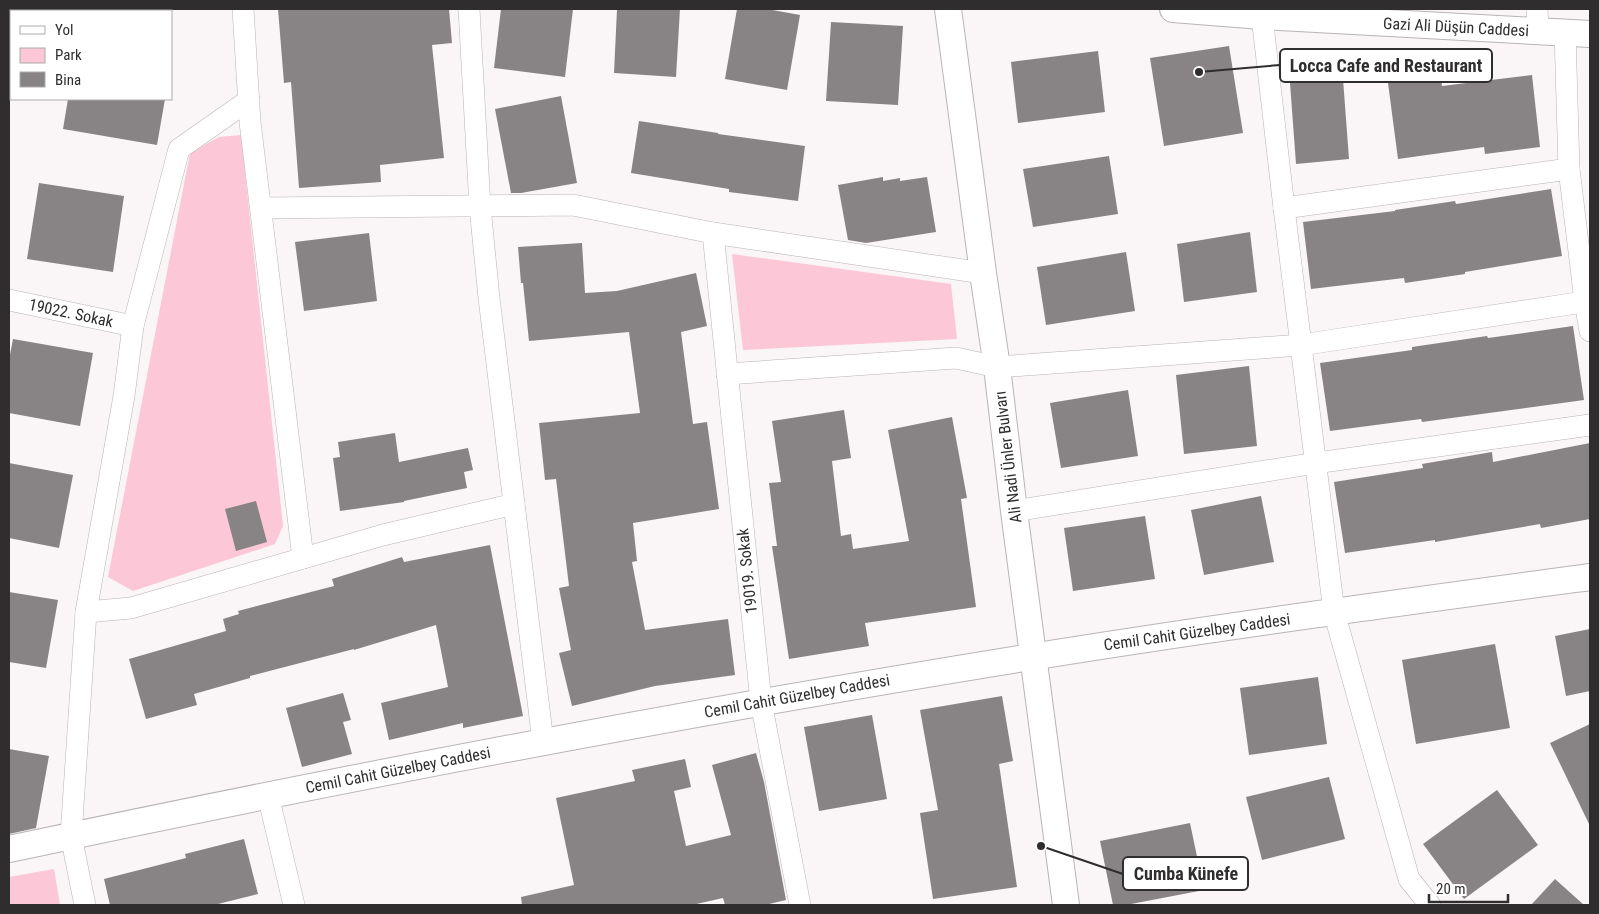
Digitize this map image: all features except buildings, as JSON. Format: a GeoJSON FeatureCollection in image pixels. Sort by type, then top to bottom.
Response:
{"type":"FeatureCollection","features":[{"type":"Feature","properties":{"kind":"street"},"geometry":{"type":"LineString","coordinates":[[243,9],[249,100],[303,558]]}},
{"type":"Feature","properties":{"kind":"street"},"geometry":{"type":"LineString","coordinates":[[469,9],[480,207],[489,298],[543,742]]}},
{"type":"Feature","properties":{"kind":"street","name":"Ali Nadi Ünler Bulvarı"},"geometry":{"type":"LineString","coordinates":[[948,9],[983,273],[998,367],[1014,511],[1066,905]]}},
{"type":"Feature","properties":{"kind":"street","name":"Gazi Ali Düşün Caddesi"},"geometry":{"type":"LineString","coordinates":[[1173,9],[1262,16],[1538,20],[1578,33]]}},
{"type":"Feature","properties":{"kind":"street"},"geometry":{"type":"LineString","coordinates":[[1262,16],[1334,612],[1409,879],[1430,905]]}},
{"type":"Feature","properties":{"kind":"street"},"geometry":{"type":"LineString","coordinates":[[1578,33],[1569,169],[1590,331]]}},
{"type":"Feature","properties":{"kind":"street"},"geometry":{"type":"LineString","coordinates":[[84,905],[71,836],[86,612],[124,396],[132,326],[179,149],[249,100]]}},
{"type":"Feature","properties":{"kind":"street"},"geometry":{"type":"LineString","coordinates":[[1284,208],[1569,169]]}},
{"type":"Feature","properties":{"kind":"street"},"geometry":{"type":"LineString","coordinates":[[261,208],[573,205],[713,233],[983,273]]}},
{"type":"Feature","properties":{"kind":"street","name":"19019. Sokak"},"geometry":{"type":"LineString","coordinates":[[713,233],[761,702],[800,905]]}},
{"type":"Feature","properties":{"kind":"street","name":"19022. Sokak"},"geometry":{"type":"LineString","coordinates":[[9,300],[132,326]]}},
{"type":"Feature","properties":{"kind":"street"},"geometry":{"type":"LineString","coordinates":[[727,374],[956,358],[998,367],[1301,345],[1587,301]]}},
{"type":"Feature","properties":{"kind":"street"},"geometry":{"type":"LineString","coordinates":[[1014,511],[1316,463],[1590,425]]}},
{"type":"Feature","properties":{"kind":"street"},"geometry":{"type":"LineString","coordinates":[[86,612],[130,608],[383,535],[514,504]]}},
{"type":"Feature","properties":{"kind":"street","name":"Cemil Cahit Güzelbey Caddesi"},"geometry":{"type":"LineString","coordinates":[[9,849],[268,795],[761,702],[1033,657],[1334,612],[1590,577]]}},
{"type":"Feature","properties":{"kind":"street"},"geometry":{"type":"LineString","coordinates":[[268,795],[294,905]]}},
{"type":"Feature","properties":{"kind":"green space"},"geometry":{"type":"Polygon","coordinates":[[[241,135],[283,526],[275,544],[133,591],[108,577],[190,153],[219,137],[241,135]]]}},
{"type":"Feature","properties":{"kind":"green space"},"geometry":{"type":"Polygon","coordinates":[[[732,254],[951,284],[957,339],[743,350],[732,254]]]}},
{"type":"Feature","properties":{"kind":"green space"},"geometry":{"type":"Polygon","coordinates":[[[54,869],[60,905],[9,905],[9,877],[54,869]]]}},
{"type":"Feature","properties":{"kind":"place","name":"Locca Cafe and Restaurant"},"geometry":{"type":"Point","coordinates":[1199,72]}},
{"type":"Feature","properties":{"kind":"place","name":"Cumba Künefe"},"geometry":{"type":"Point","coordinates":[1041,846]}}]}
